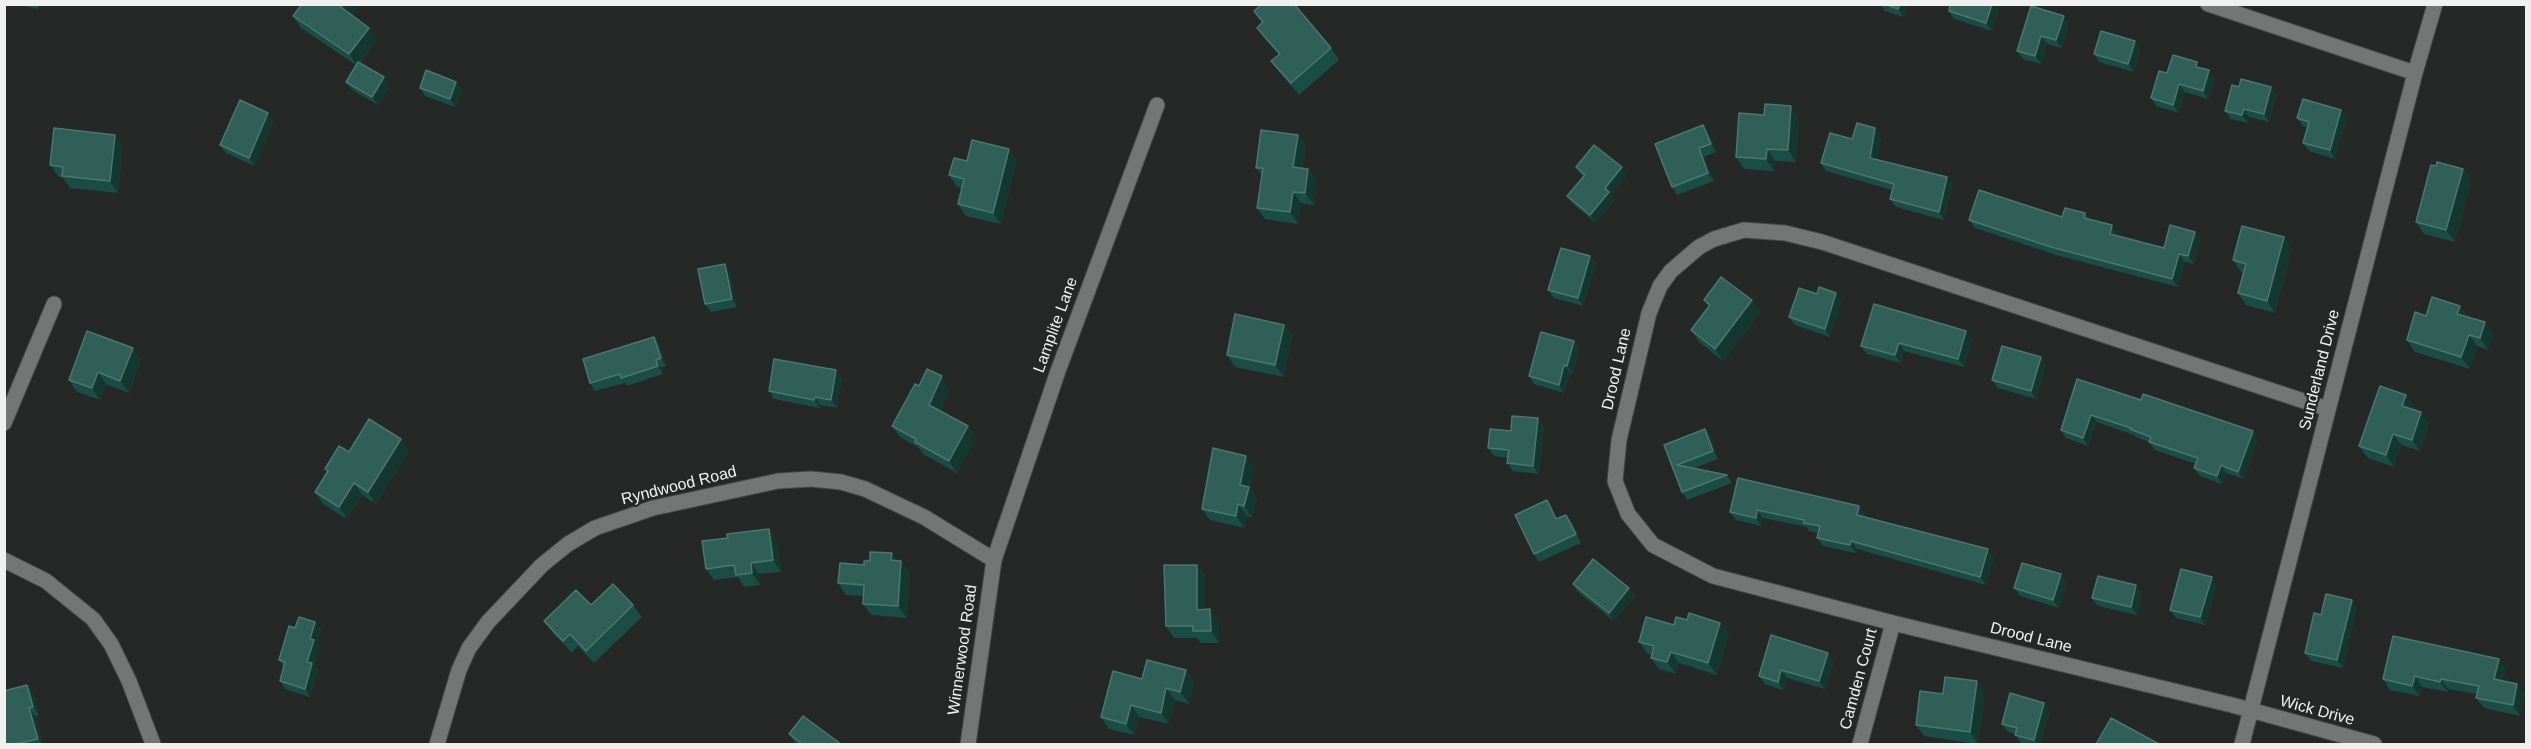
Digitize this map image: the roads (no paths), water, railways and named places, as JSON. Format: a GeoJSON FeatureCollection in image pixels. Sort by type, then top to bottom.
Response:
{"type":"FeatureCollection","features":[{"type":"Feature","properties":{"kind":"street"},"geometry":{"type":"LineString","coordinates":[[2208,4],[2415,73]]}},
{"type":"Feature","properties":{"kind":"street","name":"Sunderland Drive"},"geometry":{"type":"LineString","coordinates":[[2242,744],[2415,73],[2435,4]]}},
{"type":"Feature","properties":{"kind":"street","name":"Lamplite Lane"},"geometry":{"type":"LineString","coordinates":[[994,560],[1058,371],[1157,105]]}},
{"type":"Feature","properties":{"kind":"street","name":"Drood Lane"},"geometry":{"type":"LineString","coordinates":[[2251,712],[1713,576],[1653,544],[1628,514],[1615,481],[1618,440],[1652,301],[1671,271],[1699,247],[1714,239],[1744,230],[1762,230],[1822,242],[2328,409]]}},
{"type":"Feature","properties":{"kind":"street"},"geometry":{"type":"LineString","coordinates":[[4,423],[54,304]]}},
{"type":"Feature","properties":{"kind":"street","name":"Ryndwood Road"},"geometry":{"type":"LineString","coordinates":[[437,744],[459,670],[469,648],[488,622],[542,565],[568,544],[595,528],[653,508],[778,482],[811,479],[841,482],[866,489],[924,517],[994,560]]}},
{"type":"Feature","properties":{"kind":"street"},"geometry":{"type":"LineString","coordinates":[[4,560],[46,581],[93,619],[111,644],[129,681],[153,744]]}},
{"type":"Feature","properties":{"kind":"street","name":"Winnerwood Road"},"geometry":{"type":"LineString","coordinates":[[968,744],[994,560]]}},
{"type":"Feature","properties":{"kind":"street","name":"Camden Court"},"geometry":{"type":"LineString","coordinates":[[1860,744],[1893,623]]}},
{"type":"Feature","properties":{"kind":"street","name":"Wick Drive"},"geometry":{"type":"LineString","coordinates":[[2251,712],[2374,744]]}}]}
